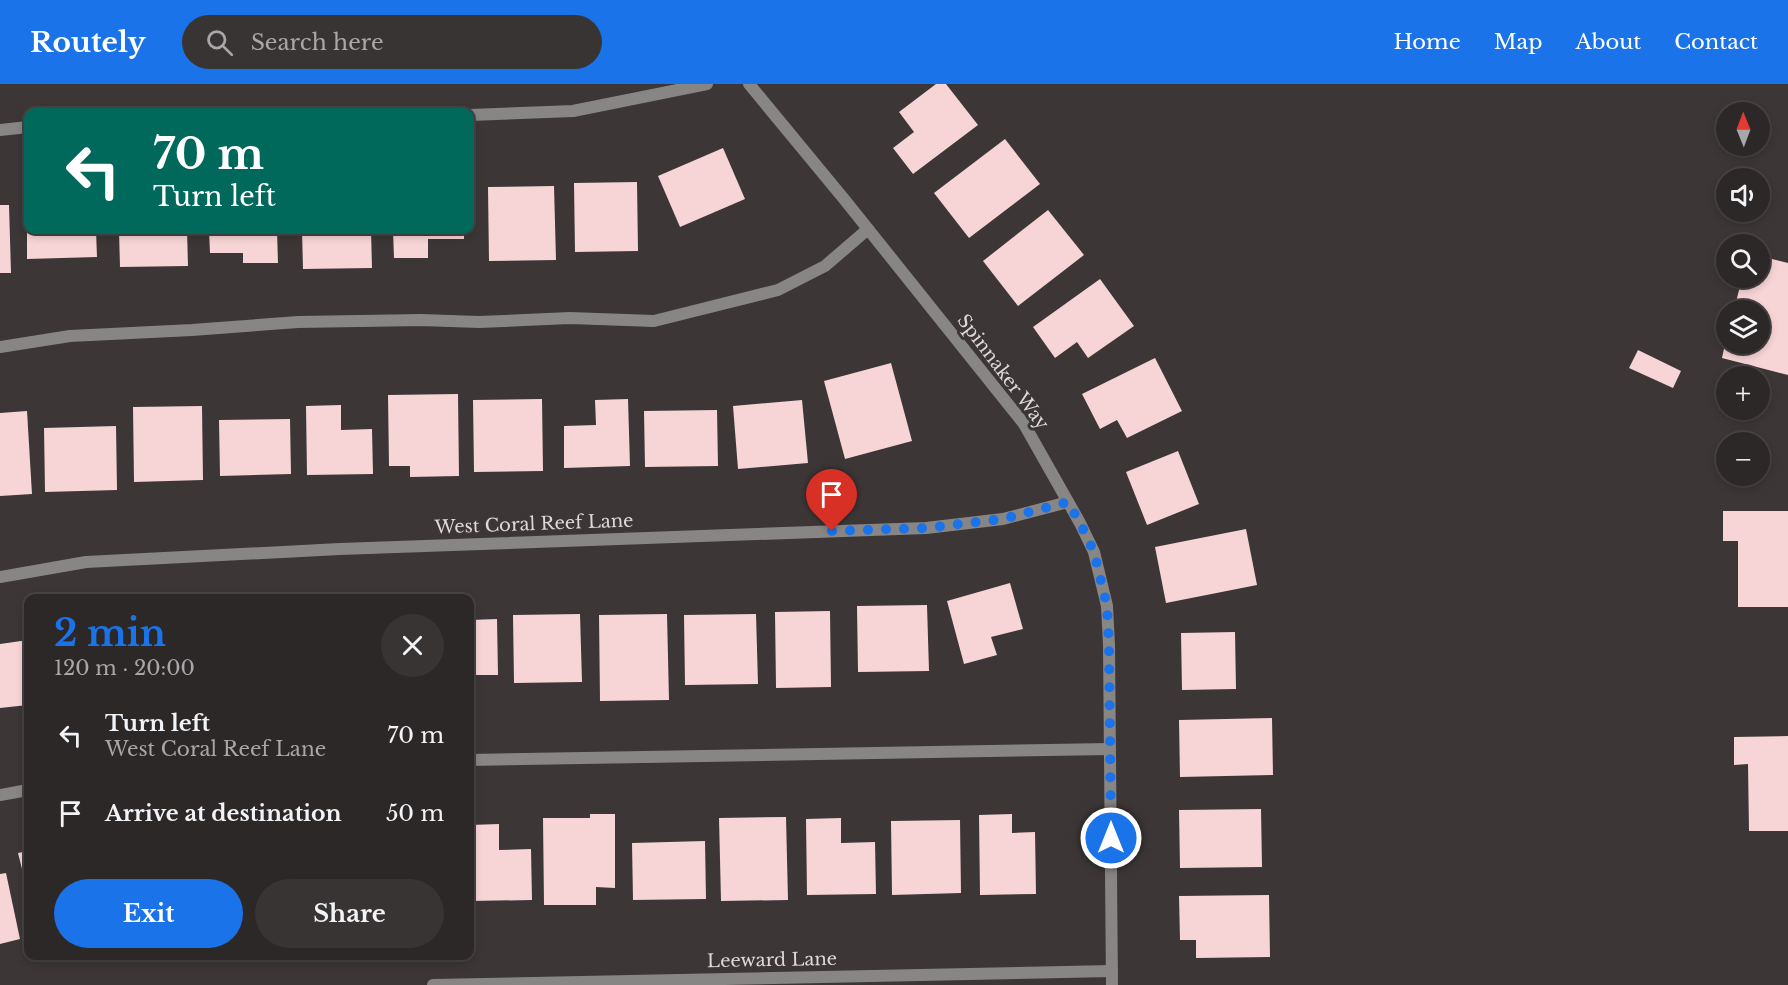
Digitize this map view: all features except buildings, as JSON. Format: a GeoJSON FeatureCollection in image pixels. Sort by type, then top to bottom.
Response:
{"type":"FeatureCollection","features":[{"type":"Feature","properties":{"kind":"street"},"geometry":{"type":"LineString","coordinates":[[474,116],[573,111],[707,84]]}},
{"type":"Feature","properties":{"kind":"street","name":"Spinnaker Way"},"geometry":{"type":"LineString","coordinates":[[749,84],[1024,424],[1094,552],[1107,606],[1109,645],[1112,985]]}},
{"type":"Feature","properties":{"kind":"street"},"geometry":{"type":"LineString","coordinates":[[0,130],[24,127]]}},
{"type":"Feature","properties":{"kind":"street"},"geometry":{"type":"LineString","coordinates":[[0,348],[70,336],[298,322],[570,318],[654,321],[778,290],[825,266],[868,229]]}},
{"type":"Feature","properties":{"kind":"street","name":"West Coral Reef Lane"},"geometry":{"type":"LineString","coordinates":[[0,577],[86,562],[340,549],[926,528],[1003,519],[1068,502]]}},
{"type":"Feature","properties":{"kind":"street"},"geometry":{"type":"LineString","coordinates":[[474,760],[1110,749]]}},
{"type":"Feature","properties":{"kind":"street"},"geometry":{"type":"LineString","coordinates":[[0,795],[24,791]]}},
{"type":"Feature","properties":{"kind":"street","name":"Leeward Lane"},"geometry":{"type":"LineString","coordinates":[[433,985],[1112,971]]}},
{"type":"Feature","properties":{"kind":"route"},"geometry":{"type":"LineString","coordinates":[[832,531],[926,528],[1003,519],[1068,502],[1094,552],[1107,606],[1111,838]]}}]}
